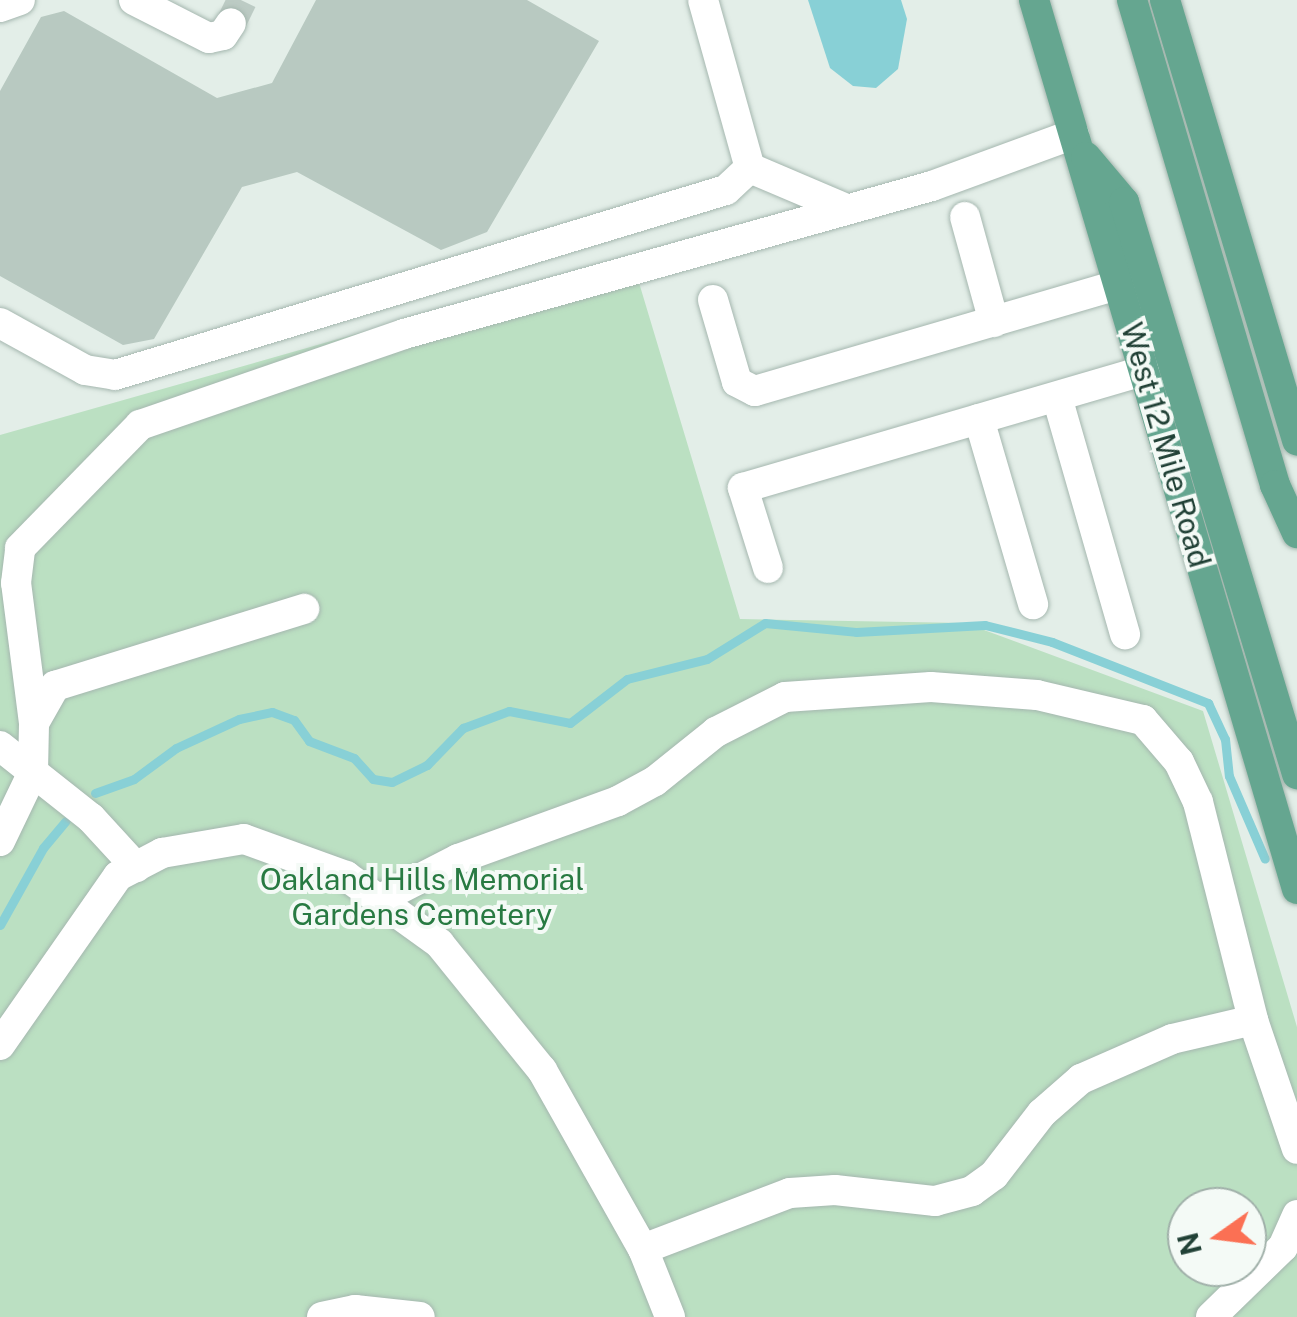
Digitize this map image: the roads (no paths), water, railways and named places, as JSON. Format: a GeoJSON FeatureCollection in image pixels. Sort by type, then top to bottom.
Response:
{"type":"FeatureCollection","features":[{"type":"Feature","properties":{"kind":"main road","name":"West 12 Mile Road"},"geometry":{"type":"LineString","coordinates":[[1034,0],[1297,889]]}},
{"type":"Feature","properties":{"kind":"main road"},"geometry":{"type":"LineString","coordinates":[[1132,0],[1275,485],[1297,533]]}},
{"type":"Feature","properties":{"kind":"main road"},"geometry":{"type":"LineString","coordinates":[[1166,0],[1297,441]]}},
{"type":"Feature","properties":{"kind":"main road"},"geometry":{"type":"LineString","coordinates":[[1076,141],[1124,202],[1297,774]]}},
{"type":"Feature","properties":{"kind":"lane"},"geometry":{"type":"LineString","coordinates":[[0,7],[20,0]]}},
{"type":"Feature","properties":{"kind":"lane"},"geometry":{"type":"LineString","coordinates":[[134,0],[210,38],[224,35],[231,23]]}},
{"type":"Feature","properties":{"kind":"lane"},"geometry":{"type":"LineString","coordinates":[[703,0],[750,168]]}},
{"type":"Feature","properties":{"kind":"lane"},"geometry":{"type":"LineString","coordinates":[[0,841],[33,772],[34,723],[16,583],[20,548],[140,425],[404,334],[842,207],[932,186],[1076,141]]}},
{"type":"Feature","properties":{"kind":"lane"},"geometry":{"type":"LineString","coordinates":[[750,168],[842,207]]}},
{"type":"Feature","properties":{"kind":"lane"},"geometry":{"type":"LineString","coordinates":[[0,324],[85,370],[115,375],[726,190],[750,168]]}},
{"type":"Feature","properties":{"kind":"lane"},"geometry":{"type":"LineString","coordinates":[[965,217],[994,322]]}},
{"type":"Feature","properties":{"kind":"lane"},"geometry":{"type":"LineString","coordinates":[[713,300],[737,382],[755,391],[1118,285]]}},
{"type":"Feature","properties":{"kind":"lane"},"geometry":{"type":"LineString","coordinates":[[768,568],[743,488],[1144,371]]}},
{"type":"Feature","properties":{"kind":"lane"},"geometry":{"type":"LineString","coordinates":[[1056,397],[1126,634]]}},
{"type":"Feature","properties":{"kind":"lane"},"geometry":{"type":"LineString","coordinates":[[979,420],[1034,604]]}},
{"type":"Feature","properties":{"kind":"lane"},"geometry":{"type":"LineString","coordinates":[[34,723],[55,686],[304,609]]}},
{"type":"Feature","properties":{"kind":"lane"},"geometry":{"type":"LineString","coordinates":[[380,899],[458,859],[618,801],[656,781],[716,732],[785,697],[818,690],[932,687],[1037,696],[1143,720],[1179,762],[1198,802],[1253,1020],[1297,1149]]}},
{"type":"Feature","properties":{"kind":"lane"},"geometry":{"type":"LineString","coordinates":[[0,746],[91,818],[136,867]]}},
{"type":"Feature","properties":{"kind":"lane"},"geometry":{"type":"LineString","coordinates":[[0,1045],[118,876],[162,852],[244,838],[346,876],[439,942],[542,1070],[643,1249],[670,1317]]}},
{"type":"Feature","properties":{"kind":"lane"},"geometry":{"type":"LineString","coordinates":[[643,1249],[790,1193],[835,1190],[935,1201],[972,1191],[994,1175],[1042,1113],[1081,1079],[1172,1039],[1253,1020]]}},
{"type":"Feature","properties":{"kind":"lane"},"geometry":{"type":"LineString","coordinates":[[1211,1317],[1283,1247],[1297,1215]]}},
{"type":"Feature","properties":{"kind":"lane"},"geometry":{"type":"LineString","coordinates":[[322,1317],[355,1310],[420,1317]]}},
{"type":"Feature","properties":{"kind":"water"},"geometry":{"type":"Polygon","coordinates":[[[808,0],[901,0],[907,19],[898,69],[876,88],[853,86],[830,68],[808,0]]]}},
{"type":"Feature","properties":{"kind":"waterway"},"geometry":{"type":"LineString","coordinates":[[95,793],[134,779],[176,748],[239,719],[272,712],[294,720],[309,741],[354,758],[373,779],[392,782],[427,765],[463,728],[509,711],[570,723],[627,679],[707,659],[765,623],[856,632],[985,625],[1052,642],[1208,703],[1225,739],[1229,776],[1265,859]]}},
{"type":"Feature","properties":{"kind":"waterway"},"geometry":{"type":"LineString","coordinates":[[0,925],[43,848],[66,821]]}},
{"type":"Feature","properties":{"kind":"tunnel"},"geometry":{"type":"LineString","coordinates":[[231,23],[242,0]]}},
{"type":"Feature","properties":{"kind":"park label","name":"Oakland Hills Memorial Gardens Cemetery"},"geometry":{"type":"Point","coordinates":[422,896]}}]}
